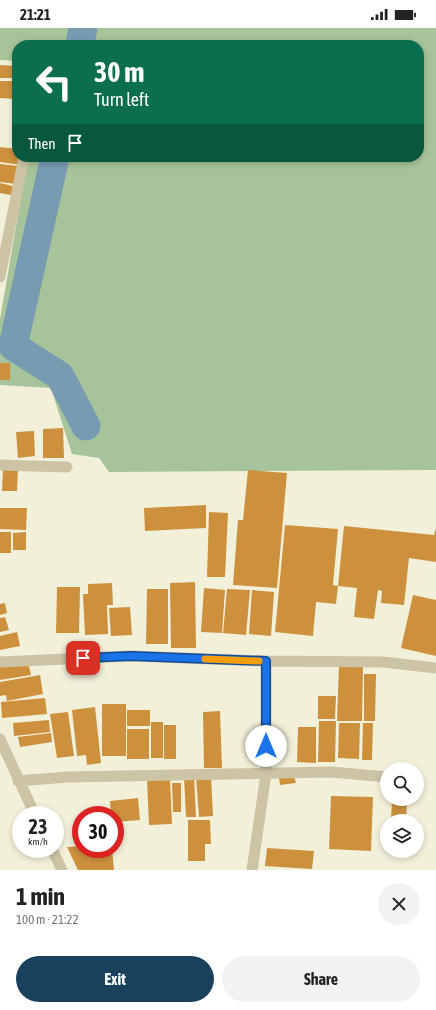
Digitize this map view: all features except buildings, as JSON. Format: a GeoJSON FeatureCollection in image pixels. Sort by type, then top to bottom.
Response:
{"type":"FeatureCollection","features":[{"type":"Feature","properties":{"kind":"street"},"geometry":{"type":"LineString","coordinates":[[0,277],[23,162]]}},
{"type":"Feature","properties":{"kind":"street"},"geometry":{"type":"LineString","coordinates":[[0,465],[66,467]]}},
{"type":"Feature","properties":{"kind":"street"},"geometry":{"type":"LineString","coordinates":[[0,662],[131,656],[266,661],[383,662],[436,668]]}},
{"type":"Feature","properties":{"kind":"street"},"geometry":{"type":"LineString","coordinates":[[252,870],[266,774],[266,661]]}},
{"type":"Feature","properties":{"kind":"street"},"geometry":{"type":"LineString","coordinates":[[0,739],[30,806]]}},
{"type":"Feature","properties":{"kind":"street"},"geometry":{"type":"LineString","coordinates":[[18,781],[68,777],[332,772],[380,776]]}},
{"type":"Feature","properties":{"kind":"street"},"geometry":{"type":"LineString","coordinates":[[56,858],[62,870]]}},
{"type":"Feature","properties":{"kind":"green space"},"geometry":{"type":"Polygon","coordinates":[[[0,28],[436,28],[436,470],[109,472],[99,458],[72,454],[51,388],[0,385],[0,319],[27,162],[424,162],[424,40],[12,40],[12,61],[0,60],[0,28]]]}},
{"type":"Feature","properties":{"kind":"waterway"},"geometry":{"type":"LineString","coordinates":[[81,40],[83,28]]}},
{"type":"Feature","properties":{"kind":"waterway"},"geometry":{"type":"LineString","coordinates":[[54,162],[13,346],[60,376],[86,426]]}},
{"type":"Feature","properties":{"kind":"slow traffic"},"geometry":{"type":"LineString","coordinates":[[205,659],[259,661]]}},
{"type":"Feature","properties":{"kind":"route"},"geometry":{"type":"LineString","coordinates":[[83,658],[131,656],[266,661],[266,746]]}}]}
